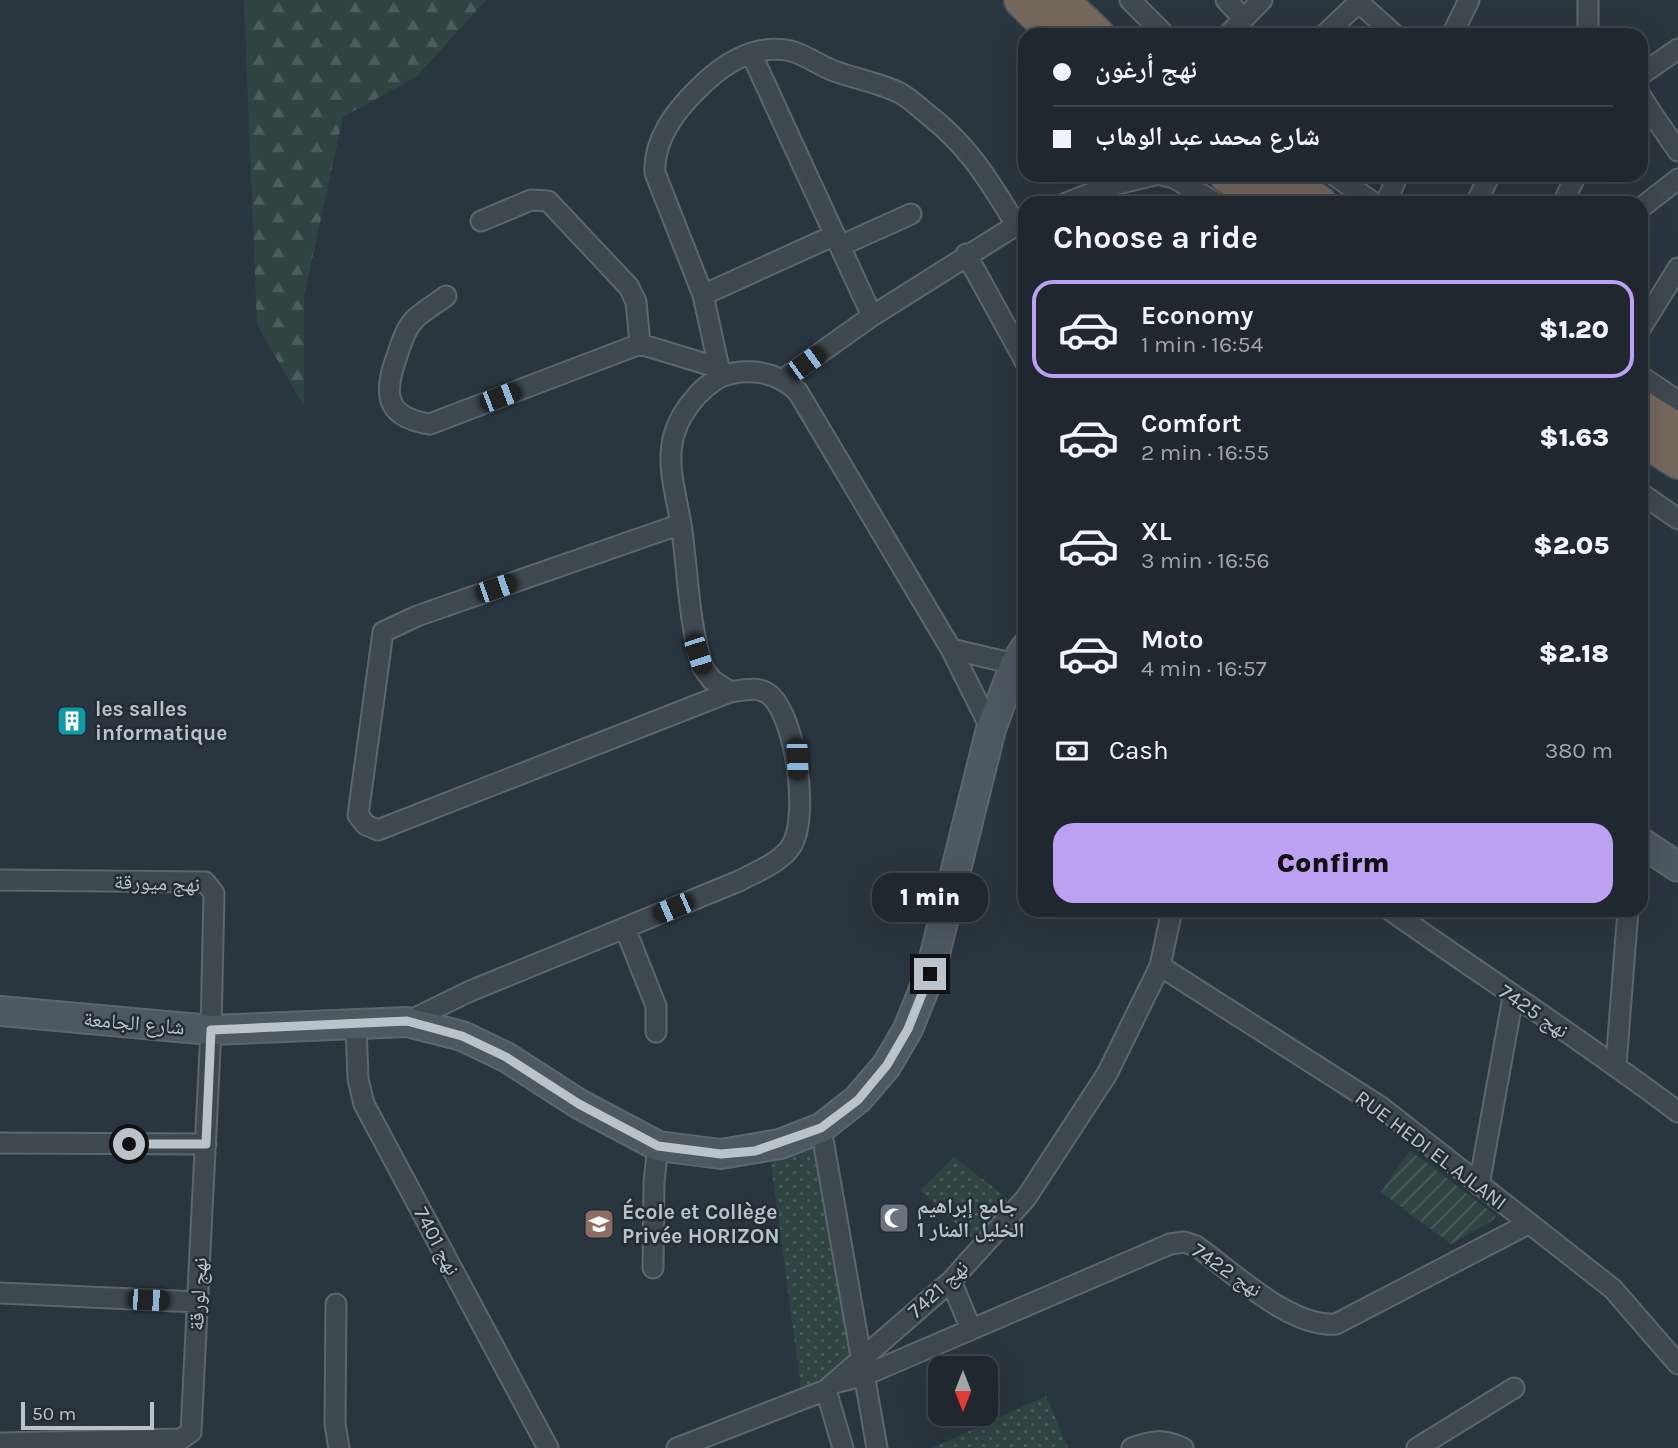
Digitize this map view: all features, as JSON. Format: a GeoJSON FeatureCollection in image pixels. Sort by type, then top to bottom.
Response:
{"type":"FeatureCollection","features":[{"type":"Feature","properties":{"kind":"highway"},"geometry":{"type":"LineString","coordinates":[[1022,0],[1050,28]]}},
{"type":"Feature","properties":{"kind":"highway"},"geometry":{"type":"LineString","coordinates":[[1060,0],[1090,28]]}},
{"type":"Feature","properties":{"kind":"highway"},"geometry":{"type":"LineString","coordinates":[[1238,182],[1259,196]]}},
{"type":"Feature","properties":{"kind":"highway"},"geometry":{"type":"LineString","coordinates":[[1288,182],[1308,196]]}},
{"type":"Feature","properties":{"kind":"highway"},"geometry":{"type":"LineString","coordinates":[[1648,413],[1678,431]]}},
{"type":"Feature","properties":{"kind":"highway"},"geometry":{"type":"LineString","coordinates":[[1648,442],[1678,461]]}},
{"type":"Feature","properties":{"kind":"street"},"geometry":{"type":"LineString","coordinates":[[1130,0],[1158,28]]}},
{"type":"Feature","properties":{"kind":"street"},"geometry":{"type":"LineString","coordinates":[[1226,0],[1243,19]]}},
{"type":"Feature","properties":{"kind":"street"},"geometry":{"type":"LineString","coordinates":[[1235,28],[1262,0]]}},
{"type":"Feature","properties":{"kind":"street"},"geometry":{"type":"LineString","coordinates":[[1455,28],[1469,0]]}},
{"type":"Feature","properties":{"kind":"street"},"geometry":{"type":"LineString","coordinates":[[1588,0],[1588,28]]}},
{"type":"Feature","properties":{"kind":"street"},"geometry":{"type":"LineString","coordinates":[[1331,28],[1357,1],[1387,28]]}},
{"type":"Feature","properties":{"kind":"street"},"geometry":{"type":"LineString","coordinates":[[1648,70],[1678,48]]}},
{"type":"Feature","properties":{"kind":"street"},"geometry":{"type":"LineString","coordinates":[[723,371],[703,295],[655,173],[654,161],[664,133],[687,99],[712,74],[751,53],[771,49],[792,51],[832,71],[901,93],[960,141],[1018,217]]}},
{"type":"Feature","properties":{"kind":"street"},"geometry":{"type":"LineString","coordinates":[[751,53],[872,316]]}},
{"type":"Feature","properties":{"kind":"street"},"geometry":{"type":"LineString","coordinates":[[1648,119],[1678,150]]}},
{"type":"Feature","properties":{"kind":"street"},"geometry":{"type":"LineString","coordinates":[[1648,202],[1678,179]]}},
{"type":"Feature","properties":{"kind":"street"},"geometry":{"type":"LineString","coordinates":[[1084,196],[1126,182]]}},
{"type":"Feature","properties":{"kind":"street"},"geometry":{"type":"LineString","coordinates":[[1181,182],[1204,196]]}},
{"type":"Feature","properties":{"kind":"street"},"geometry":{"type":"LineString","coordinates":[[1344,182],[1364,196]]}},
{"type":"Feature","properties":{"kind":"street"},"geometry":{"type":"LineString","coordinates":[[481,221],[531,200],[548,201],[629,287],[636,302],[640,344]]}},
{"type":"Feature","properties":{"kind":"street"},"geometry":{"type":"LineString","coordinates":[[703,295],[911,214]]}},
{"type":"Feature","properties":{"kind":"street"},"geometry":{"type":"LineString","coordinates":[[446,296],[416,318],[408,328],[390,376],[389,395],[393,406],[402,416],[415,422],[429,424],[640,344],[723,371],[785,378],[872,316],[1018,223]]}},
{"type":"Feature","properties":{"kind":"street"},"geometry":{"type":"LineString","coordinates":[[966,254],[1018,348]]}},
{"type":"Feature","properties":{"kind":"street"},"geometry":{"type":"LineString","coordinates":[[1648,316],[1678,268]]}},
{"type":"Feature","properties":{"kind":"street"},"geometry":{"type":"LineString","coordinates":[[723,371],[695,398],[681,417],[673,437],[673,474],[698,654],[703,668],[712,680],[730,692]]}},
{"type":"Feature","properties":{"kind":"street"},"geometry":{"type":"LineString","coordinates":[[785,378],[812,413],[951,649],[991,729]]}},
{"type":"Feature","properties":{"kind":"street"},"geometry":{"type":"LineString","coordinates":[[1648,381],[1678,401]]}},
{"type":"Feature","properties":{"kind":"street"},"geometry":{"type":"LineString","coordinates":[[1648,498],[1678,519]]}},
{"type":"Feature","properties":{"kind":"street"},"geometry":{"type":"LineString","coordinates":[[407,1021],[468,992],[739,881],[774,861],[791,846],[799,827],[797,759],[784,715],[771,696],[755,688],[730,692],[378,830],[366,825],[358,815],[383,632],[399,623],[681,524]]}},
{"type":"Feature","properties":{"kind":"street"},"geometry":{"type":"LineString","coordinates":[[951,649],[1018,656]]}},
{"type":"Feature","properties":{"kind":"street","name":"شارع الجامعة"},"geometry":{"type":"LineString","coordinates":[[0,1011],[211,1030],[407,1021],[462,1036],[506,1057],[579,1104],[658,1146],[732,1153],[780,1144],[821,1128],[858,1100],[887,1065],[908,1029],[930,974],[991,729],[1018,663]]}},
{"type":"Feature","properties":{"kind":"street"},"geometry":{"type":"LineString","coordinates":[[1648,848],[1678,867]]}},
{"type":"Feature","properties":{"kind":"street","name":"نهج ميورقة"},"geometry":{"type":"LineString","coordinates":[[0,880],[205,881],[210,884],[214,893],[211,1030]]}},
{"type":"Feature","properties":{"kind":"street"},"geometry":{"type":"LineString","coordinates":[[1160,966],[1170,917]]}},
{"type":"Feature","properties":{"kind":"street","name":"نهج 7425"},"geometry":{"type":"LineString","coordinates":[[1400,917],[1513,998],[1616,1065],[1678,1112]]}},
{"type":"Feature","properties":{"kind":"street"},"geometry":{"type":"LineString","coordinates":[[1616,1065],[1627,917]]}},
{"type":"Feature","properties":{"kind":"street"},"geometry":{"type":"LineString","coordinates":[[625,928],[656,1006],[656,1032]]}},
{"type":"Feature","properties":{"kind":"street","name":"RUE HEDI EL AJLANI"},"geometry":{"type":"LineString","coordinates":[[1160,966],[1381,1107],[1613,1289],[1678,1364]]}},
{"type":"Feature","properties":{"kind":"street","name":"نهج 7421"},"geometry":{"type":"LineString","coordinates":[[861,1368],[951,1281],[1026,1198],[1107,1074],[1160,966]]}},
{"type":"Feature","properties":{"kind":"street"},"geometry":{"type":"LineString","coordinates":[[1479,1185],[1513,998]]}},
{"type":"Feature","properties":{"kind":"street","name":"نهج 7401"},"geometry":{"type":"LineString","coordinates":[[356,1025],[358,1079],[364,1104],[548,1448]]}},
{"type":"Feature","properties":{"kind":"street","name":"نهج لورقة"},"geometry":{"type":"LineString","coordinates":[[69,1445],[188,1436],[194,1420],[211,1030]]}},
{"type":"Feature","properties":{"kind":"street"},"geometry":{"type":"LineString","coordinates":[[821,1128],[877,1448]]}},
{"type":"Feature","properties":{"kind":"street"},"geometry":{"type":"LineString","coordinates":[[0,1143],[206,1144]]}},
{"type":"Feature","properties":{"kind":"street"},"geometry":{"type":"LineString","coordinates":[[653,1268],[654,1182],[658,1146]]}},
{"type":"Feature","properties":{"kind":"street","name":"نهج 7422"},"geometry":{"type":"LineString","coordinates":[[832,1386],[861,1368],[971,1329],[1170,1244],[1184,1242],[1196,1246],[1297,1318],[1314,1324],[1336,1324],[1528,1224]]}},
{"type":"Feature","properties":{"kind":"street"},"geometry":{"type":"LineString","coordinates":[[951,1281],[971,1329]]}},
{"type":"Feature","properties":{"kind":"street"},"geometry":{"type":"LineString","coordinates":[[0,1293],[198,1302]]}},
{"type":"Feature","properties":{"kind":"street"},"geometry":{"type":"LineString","coordinates":[[336,1304],[335,1424],[339,1448]]}},
{"type":"Feature","properties":{"kind":"street"},"geometry":{"type":"LineString","coordinates":[[677,1448],[832,1386],[843,1448]]}},
{"type":"Feature","properties":{"kind":"street"},"geometry":{"type":"LineString","coordinates":[[1417,1448],[1514,1388]]}},
{"type":"Feature","properties":{"kind":"street"},"geometry":{"type":"LineString","coordinates":[[1132,1448],[1150,1441],[1166,1440],[1183,1448]]}},
{"type":"Feature","properties":{"kind":"street"},"geometry":{"type":"LineString","coordinates":[[0,1443],[69,1445]]}},
{"type":"Feature","properties":{"kind":"green space"},"geometry":{"type":"Polygon","coordinates":[[[244,0],[486,0],[416,77],[343,117],[304,296],[304,406],[257,325],[244,0]]]}},
{"type":"Feature","properties":{"kind":"green space"},"geometry":{"type":"Polygon","coordinates":[[[825,1139],[860,1354],[802,1396],[771,1162],[825,1139]]]}},
{"type":"Feature","properties":{"kind":"green space"},"geometry":{"type":"Polygon","coordinates":[[[1410,1150],[1496,1216],[1493,1220],[1451,1244],[1381,1192],[1410,1150]]]}},
{"type":"Feature","properties":{"kind":"green space"},"geometry":{"type":"Polygon","coordinates":[[[954,1157],[1008,1199],[976,1242],[920,1190],[954,1157]]]}},
{"type":"Feature","properties":{"kind":"green space"},"geometry":{"type":"Polygon","coordinates":[[[1046,1396],[1068,1448],[932,1448],[980,1426],[998,1426],[998,1418],[1046,1396]]]}},
{"type":"Feature","properties":{"kind":"place","name":"les salles informatique"},"geometry":{"type":"Point","coordinates":[72,721]}},
{"type":"Feature","properties":{"kind":"place","name":"جامع إبراهيم الخليل المنار 1"},"geometry":{"type":"Point","coordinates":[894,1218]}},
{"type":"Feature","properties":{"kind":"place","name":"École et Collège Privée HORIZON"},"geometry":{"type":"Point","coordinates":[599,1224]}},
{"type":"Feature","properties":{"kind":"route"},"geometry":{"type":"LineString","coordinates":[[129,1144],[206,1144],[211,1030],[407,1021],[462,1036],[506,1057],[579,1104],[658,1146],[721,1154],[755,1151],[821,1128],[858,1100],[887,1065],[908,1029],[930,974]]}}]}
